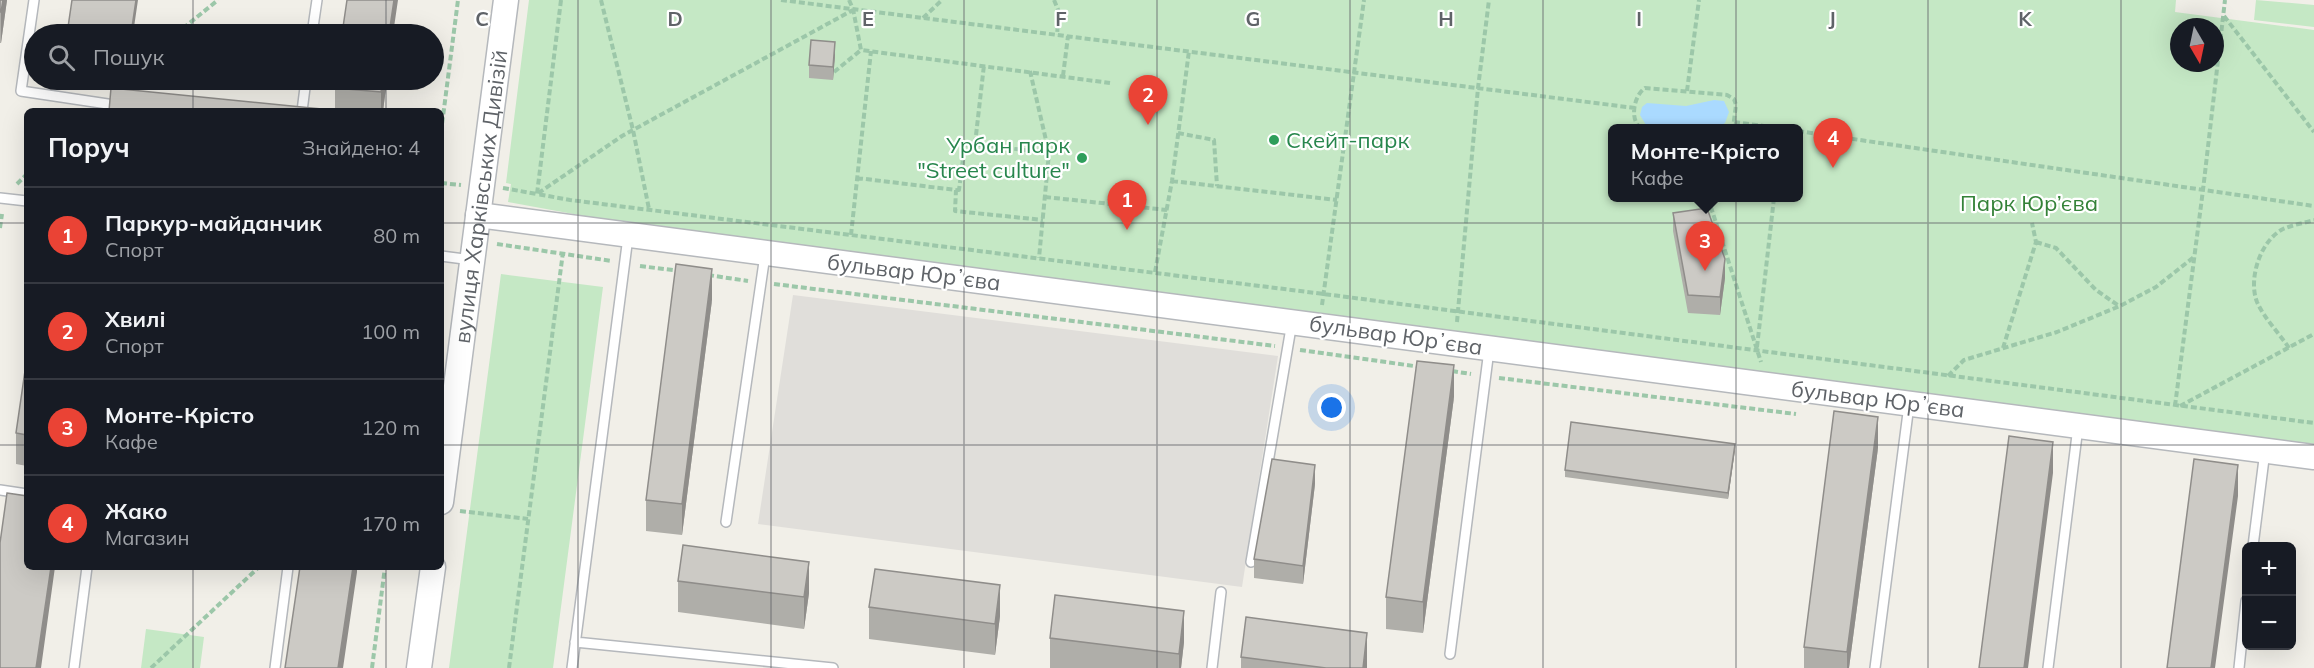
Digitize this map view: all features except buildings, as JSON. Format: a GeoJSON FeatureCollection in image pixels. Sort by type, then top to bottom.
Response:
{"type":"FeatureCollection","features":[{"type":"Feature","properties":{"kind":"street","name":"вулиця Харківських Дивізій"},"geometry":{"type":"LineString","coordinates":[[450,507],[473,250],[506,0]]}},
{"type":"Feature","properties":{"kind":"street","name":"бульвар Юрʼєва"},"geometry":{"type":"LineString","coordinates":[[478,215],[2314,457]]}},
{"type":"Feature","properties":{"kind":"street"},"geometry":{"type":"LineString","coordinates":[[419,668],[433,570]]}},
{"type":"Feature","properties":{"kind":"lane"},"geometry":{"type":"LineString","coordinates":[[31,24],[34,0]]}},
{"type":"Feature","properties":{"kind":"lane"},"geometry":{"type":"LineString","coordinates":[[313,24],[317,0]]}},
{"type":"Feature","properties":{"kind":"lane"},"geometry":{"type":"LineString","coordinates":[[24,70],[21,91],[135,108]]}},
{"type":"Feature","properties":{"kind":"lane"},"geometry":{"type":"LineString","coordinates":[[302,108],[305,90]]}},
{"type":"Feature","properties":{"kind":"lane"},"geometry":{"type":"LineString","coordinates":[[0,198],[24,201]]}},
{"type":"Feature","properties":{"kind":"lane"},"geometry":{"type":"LineString","coordinates":[[572,668],[626,264],[628,234]]}},
{"type":"Feature","properties":{"kind":"lane"},"geometry":{"type":"LineString","coordinates":[[444,255],[473,250]]}},
{"type":"Feature","properties":{"kind":"lane"},"geometry":{"type":"LineString","coordinates":[[726,522],[765,252]]}},
{"type":"Feature","properties":{"kind":"lane"},"geometry":{"type":"LineString","coordinates":[[1251,562],[1292,322]]}},
{"type":"Feature","properties":{"kind":"lane"},"geometry":{"type":"LineString","coordinates":[[1450,654],[1490,348]]}},
{"type":"Feature","properties":{"kind":"lane"},"geometry":{"type":"LineString","coordinates":[[1875,668],[1909,403]]}},
{"type":"Feature","properties":{"kind":"lane"},"geometry":{"type":"LineString","coordinates":[[2048,668],[2078,425]]}},
{"type":"Feature","properties":{"kind":"lane"},"geometry":{"type":"LineString","coordinates":[[2254,542],[2265,451]]}},
{"type":"Feature","properties":{"kind":"lane"},"geometry":{"type":"LineString","coordinates":[[0,490],[24,494]]}},
{"type":"Feature","properties":{"kind":"lane"},"geometry":{"type":"LineString","coordinates":[[74,668],[87,570]]}},
{"type":"Feature","properties":{"kind":"lane"},"geometry":{"type":"LineString","coordinates":[[275,668],[288,570]]}},
{"type":"Feature","properties":{"kind":"lane"},"geometry":{"type":"LineString","coordinates":[[1212,668],[1221,592]]}},
{"type":"Feature","properties":{"kind":"lane"},"geometry":{"type":"LineString","coordinates":[[575,642],[833,668]]}},
{"type":"Feature","properties":{"kind":"lane"},"geometry":{"type":"LineString","coordinates":[[2239,668],[2242,643]]}},
{"type":"Feature","properties":{"kind":"path"},"geometry":{"type":"LineString","coordinates":[[188,24],[218,0]]}},
{"type":"Feature","properties":{"kind":"path"},"geometry":{"type":"LineString","coordinates":[[444,109],[458,0]]}},
{"type":"Feature","properties":{"kind":"path"},"geometry":{"type":"LineString","coordinates":[[537,194],[561,0]]}},
{"type":"Feature","properties":{"kind":"path"},"geometry":{"type":"LineString","coordinates":[[601,0],[633,130],[649,210]]}},
{"type":"Feature","properties":{"kind":"path"},"geometry":{"type":"LineString","coordinates":[[781,0],[1635,108]]}},
{"type":"Feature","properties":{"kind":"path"},"geometry":{"type":"LineString","coordinates":[[849,0],[861,50]]}},
{"type":"Feature","properties":{"kind":"path"},"geometry":{"type":"LineString","coordinates":[[923,18],[942,0]]}},
{"type":"Feature","properties":{"kind":"path"},"geometry":{"type":"LineString","coordinates":[[1054,0],[1059,12],[1057,35]]}},
{"type":"Feature","properties":{"kind":"path"},"geometry":{"type":"LineString","coordinates":[[1315,353],[1364,0]]}},
{"type":"Feature","properties":{"kind":"path"},"geometry":{"type":"LineString","coordinates":[[1458,311],[1478,88],[1489,0]]}},
{"type":"Feature","properties":{"kind":"path"},"geometry":{"type":"LineString","coordinates":[[1687,92],[1699,0]]}},
{"type":"Feature","properties":{"kind":"path"},"geometry":{"type":"LineString","coordinates":[[2177,406],[2225,0]]}},
{"type":"Feature","properties":{"kind":"path"},"geometry":{"type":"LineString","coordinates":[[537,194],[633,130],[853,9]]}},
{"type":"Feature","properties":{"kind":"path"},"geometry":{"type":"LineString","coordinates":[[2224,15],[2314,132]]}},
{"type":"Feature","properties":{"kind":"path"},"geometry":{"type":"LineString","coordinates":[[1063,76],[1068,36]]}},
{"type":"Feature","properties":{"kind":"path"},"geometry":{"type":"LineString","coordinates":[[834,72],[861,50],[1110,83]]}},
{"type":"Feature","properties":{"kind":"path"},"geometry":{"type":"LineString","coordinates":[[851,235],[871,51]]}},
{"type":"Feature","properties":{"kind":"path"},"geometry":{"type":"LineString","coordinates":[[1155,272],[1172,181],[1189,51]]}},
{"type":"Feature","properties":{"kind":"path"},"geometry":{"type":"LineString","coordinates":[[975,144],[984,65]]}},
{"type":"Feature","properties":{"kind":"path"},"geometry":{"type":"LineString","coordinates":[[1030,71],[1049,153],[1039,258]]}},
{"type":"Feature","properties":{"kind":"path"},"geometry":{"type":"LineString","coordinates":[[1637,124],[1634,118],[1636,99],[1640,91],[1645,88],[1727,95],[1734,99],[1736,105],[1734,122],[1747,124]]}},
{"type":"Feature","properties":{"kind":"path"},"geometry":{"type":"LineString","coordinates":[[1803,132],[2314,206]]}},
{"type":"Feature","properties":{"kind":"path"},"geometry":{"type":"LineString","coordinates":[[1178,133],[1215,140],[1217,186]]}},
{"type":"Feature","properties":{"kind":"path"},"geometry":{"type":"LineString","coordinates":[[1043,220],[955,211],[956,190],[959,190],[965,143],[1049,153]]}},
{"type":"Feature","properties":{"kind":"path"},"geometry":{"type":"LineString","coordinates":[[857,178],[956,190]]}},
{"type":"Feature","properties":{"kind":"path"},"geometry":{"type":"LineString","coordinates":[[1172,181],[1337,201]]}},
{"type":"Feature","properties":{"kind":"path"},"geometry":{"type":"LineString","coordinates":[[444,183],[468,185]]}},
{"type":"Feature","properties":{"kind":"path"},"geometry":{"type":"LineString","coordinates":[[504,188],[649,210],[1155,272],[2314,423]]}},
{"type":"Feature","properties":{"kind":"path"},"geometry":{"type":"LineString","coordinates":[[1045,197],[1167,210]]}},
{"type":"Feature","properties":{"kind":"path"},"geometry":{"type":"LineString","coordinates":[[1709,202],[1762,363],[1753,384],[1749,409]]}},
{"type":"Feature","properties":{"kind":"path"},"geometry":{"type":"LineString","coordinates":[[1757,351],[1774,202]]}},
{"type":"Feature","properties":{"kind":"path"},"geometry":{"type":"LineString","coordinates":[[2289,348],[2258,304],[2254,292],[2255,272],[2259,255],[2282,230],[2314,220]]}},
{"type":"Feature","properties":{"kind":"path"},"geometry":{"type":"LineString","coordinates":[[2003,349],[2036,242],[2032,223]]}},
{"type":"Feature","properties":{"kind":"path"},"geometry":{"type":"LineString","coordinates":[[509,668],[567,226]]}},
{"type":"Feature","properties":{"kind":"path"},"geometry":{"type":"LineString","coordinates":[[2036,242],[2056,248],[2096,290],[2120,306]]}},
{"type":"Feature","properties":{"kind":"path"},"geometry":{"type":"LineString","coordinates":[[473,250],[563,254],[683,272]]}},
{"type":"Feature","properties":{"kind":"path"},"geometry":{"type":"LineString","coordinates":[[1948,376],[1964,360],[2056,332],[2120,306],[2156,287],[2194,257]]}},
{"type":"Feature","properties":{"kind":"path"},"geometry":{"type":"LineString","coordinates":[[705,275],[1288,348],[1428,368]]}},
{"type":"Feature","properties":{"kind":"path"},"geometry":{"type":"LineString","coordinates":[[2177,406],[2314,334]]}},
{"type":"Feature","properties":{"kind":"path"},"geometry":{"type":"LineString","coordinates":[[1451,371],[1805,415]]}},
{"type":"Feature","properties":{"kind":"path"},"geometry":{"type":"LineString","coordinates":[[450,507],[528,519]]}},
{"type":"Feature","properties":{"kind":"path"},"geometry":{"type":"LineString","coordinates":[[151,668],[257,570]]}},
{"type":"Feature","properties":{"kind":"path"},"geometry":{"type":"LineString","coordinates":[[372,668],[385,570]]}},
{"type":"Feature","properties":{"kind":"shaded area"},"geometry":{"type":"Polygon","coordinates":[[[793,295],[1278,356],[1242,587],[758,524],[793,295]]]}},
{"type":"Feature","properties":{"kind":"green space","name":"Парк Юр’єва"},"geometry":{"type":"Polygon","coordinates":[[[529,0],[2176,0],[2175,12],[2221,18],[2170,18],[2170,72],[2224,72],[2224,18],[2314,30],[2314,444],[677,233],[508,202],[511,184],[506,183],[529,0]]]}},
{"type":"Feature","properties":{"kind":"green space"},"geometry":{"type":"Polygon","coordinates":[[[2256,0],[2314,5],[2314,27],[2254,20],[2256,0]]]}},
{"type":"Feature","properties":{"kind":"green space"},"geometry":{"type":"Polygon","coordinates":[[[501,274],[603,287],[553,668],[449,668],[501,274]]]}},
{"type":"Feature","properties":{"kind":"green space"},"geometry":{"type":"Polygon","coordinates":[[[146,629],[204,637],[200,668],[141,668],[146,629]]]}},
{"type":"Feature","properties":{"kind":"water"},"geometry":{"type":"Polygon","coordinates":[[[1714,100],[1724,101],[1729,112],[1723,124],[1645,124],[1640,115],[1642,107],[1647,103],[1686,106],[1714,100]]]}},
{"type":"Feature","properties":{"kind":"place","name":"Хвилі"},"geometry":{"type":"Point","coordinates":[1148,125]}},
{"type":"Feature","properties":{"kind":"place","name":"Скейт-парк"},"geometry":{"type":"Point","coordinates":[1274,140]}},
{"type":"Feature","properties":{"kind":"place","name":"Урбан парк \"Street culture\""},"geometry":{"type":"Point","coordinates":[1082,158]}},
{"type":"Feature","properties":{"kind":"place","name":"Жако"},"geometry":{"type":"Point","coordinates":[1833,168]}},
{"type":"Feature","properties":{"kind":"place","name":"Паркур-майданчик"},"geometry":{"type":"Point","coordinates":[1127,230]}},
{"type":"Feature","properties":{"kind":"place","name":"Монте-Крісто"},"geometry":{"type":"Point","coordinates":[1705,271]}}]}
